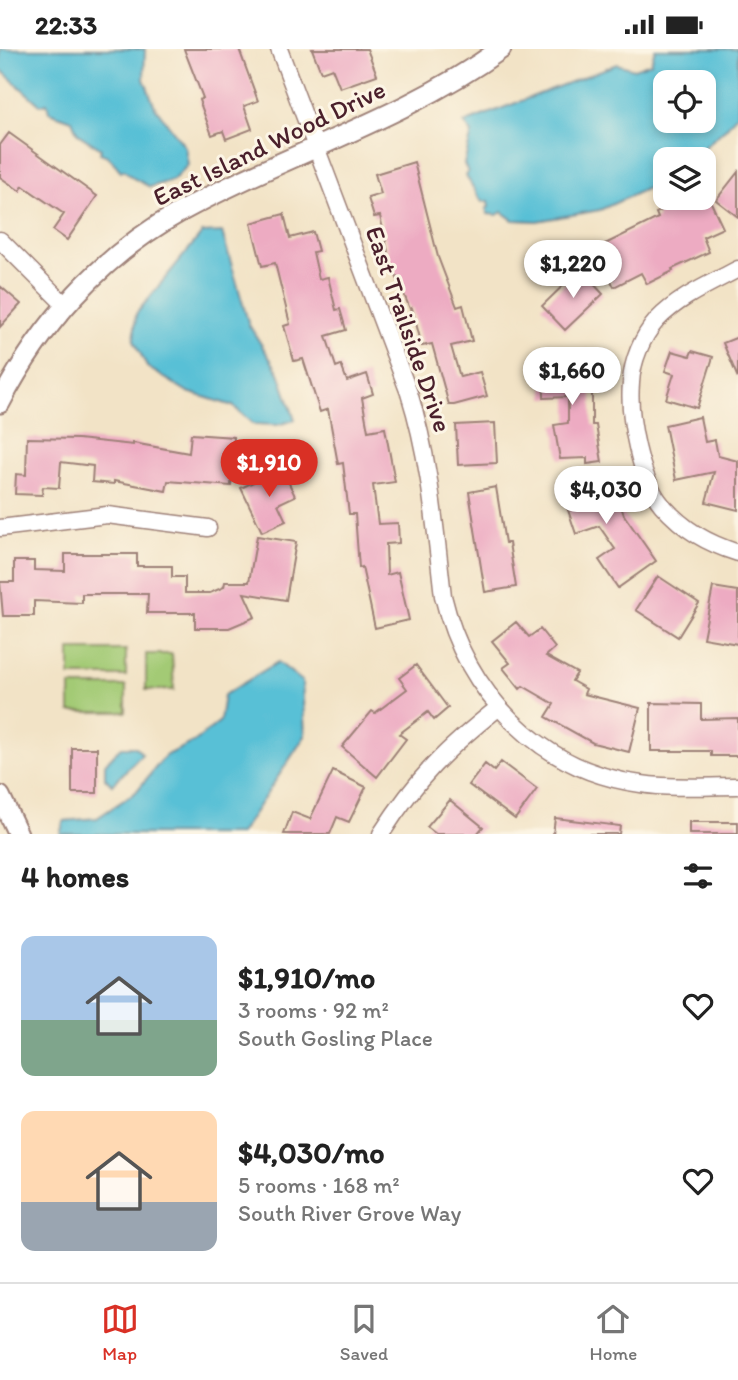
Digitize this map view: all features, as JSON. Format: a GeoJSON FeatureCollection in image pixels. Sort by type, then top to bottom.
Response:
{"type":"FeatureCollection","features":[{"type":"Feature","properties":{"kind":"street","name":"East Trailside Drive"},"geometry":{"type":"LineString","coordinates":[[279,49],[318,147],[420,428],[428,464],[443,596],[447,614],[468,665],[498,708],[528,736],[562,758],[592,772],[639,784],[664,787],[738,786]]}},
{"type":"Feature","properties":{"kind":"street","name":"East Island Wood Drive"},"geometry":{"type":"LineString","coordinates":[[0,403],[31,349],[65,305],[118,254],[178,213],[393,113],[443,87],[501,49]]}},
{"type":"Feature","properties":{"kind":"street"},"geometry":{"type":"LineString","coordinates":[[0,240],[65,305]]}},
{"type":"Feature","properties":{"kind":"street"},"geometry":{"type":"LineString","coordinates":[[738,269],[680,300],[656,321],[644,338],[635,361],[631,384],[640,458],[656,495],[684,528],[710,544],[738,552]]}},
{"type":"Feature","properties":{"kind":"street"},"geometry":{"type":"LineString","coordinates":[[0,528],[107,515],[208,528]]}},
{"type":"Feature","properties":{"kind":"street"},"geometry":{"type":"LineString","coordinates":[[381,834],[405,796],[429,768],[498,708]]}},
{"type":"Feature","properties":{"kind":"street"},"geometry":{"type":"LineString","coordinates":[[0,796],[18,834]]}},
{"type":"Feature","properties":{"kind":"green space"},"geometry":{"type":"Polygon","coordinates":[[[70,650],[126,650],[126,676],[70,676],[70,650]]]}},
{"type":"Feature","properties":{"kind":"green space"},"geometry":{"type":"Polygon","coordinates":[[[146,654],[172,654],[174,690],[146,690],[146,654]]]}},
{"type":"Feature","properties":{"kind":"green space"},"geometry":{"type":"Polygon","coordinates":[[[70,686],[126,686],[126,712],[70,712],[70,686]]]}},
{"type":"Feature","properties":{"kind":"water"},"geometry":{"type":"Polygon","coordinates":[[[0,49],[145,49],[144,79],[155,107],[185,147],[188,165],[173,180],[150,187],[124,170],[121,171],[108,156],[100,153],[101,149],[78,134],[72,120],[49,112],[47,103],[40,105],[0,69],[0,49]]]}},
{"type":"Feature","properties":{"kind":"water"},"geometry":{"type":"Polygon","coordinates":[[[655,49],[738,49],[738,113],[705,147],[653,147],[653,186],[600,210],[537,221],[513,220],[502,212],[497,215],[488,214],[488,201],[482,202],[466,176],[468,172],[464,164],[472,133],[464,123],[617,64],[634,69],[651,63],[655,49]]]}},
{"type":"Feature","properties":{"kind":"water"},"geometry":{"type":"Polygon","coordinates":[[[222,232],[249,325],[279,373],[295,420],[277,425],[253,424],[233,406],[188,392],[147,367],[134,340],[136,314],[202,233],[222,232]]]}},
{"type":"Feature","properties":{"kind":"water"},"geometry":{"type":"Polygon","coordinates":[[[278,662],[302,681],[305,736],[240,834],[60,834],[64,821],[97,818],[136,792],[165,756],[194,742],[220,721],[224,695],[278,662]]]}},
{"type":"Feature","properties":{"kind":"water"},"geometry":{"type":"Polygon","coordinates":[[[121,747],[136,747],[142,754],[112,785],[105,778],[105,764],[121,747]]]}},
{"type":"Feature","properties":{"kind":"building"},"geometry":{"type":"Polygon","coordinates":[[[184,49],[239,49],[258,101],[244,106],[252,129],[226,139],[223,131],[212,135],[199,100],[203,98],[184,49]]]}},
{"type":"Feature","properties":{"kind":"building"},"geometry":{"type":"Polygon","coordinates":[[[312,49],[367,49],[377,75],[340,88],[332,68],[321,72],[312,49]]]}},
{"type":"Feature","properties":{"kind":"building"},"geometry":{"type":"Polygon","coordinates":[[[9,133],[97,196],[67,240],[53,230],[64,214],[23,186],[20,191],[0,177],[0,145],[9,133]]]}},
{"type":"Feature","properties":{"kind":"building"},"geometry":{"type":"Polygon","coordinates":[[[414,162],[438,257],[457,307],[463,305],[472,341],[451,346],[460,377],[480,372],[487,396],[454,405],[449,405],[432,344],[422,346],[412,308],[410,309],[390,261],[380,216],[374,217],[368,198],[381,194],[375,174],[414,162]]]}},
{"type":"Feature","properties":{"kind":"building"},"geometry":{"type":"Polygon","coordinates":[[[738,172],[738,217],[716,200],[738,172]]]}},
{"type":"Feature","properties":{"kind":"building"},"geometry":{"type":"Polygon","coordinates":[[[662,210],[715,210],[723,228],[703,237],[709,252],[647,284],[641,273],[614,287],[595,249],[658,218],[656,213],[662,210]]]}},
{"type":"Feature","properties":{"kind":"building"},"geometry":{"type":"Polygon","coordinates":[[[284,214],[290,238],[313,232],[318,251],[313,252],[319,279],[328,277],[336,310],[340,309],[346,330],[326,336],[336,367],[341,365],[347,381],[367,374],[373,394],[362,398],[368,431],[385,428],[395,482],[373,485],[378,524],[398,523],[399,543],[386,544],[387,575],[398,572],[409,620],[375,628],[362,567],[359,568],[355,514],[349,514],[343,463],[338,464],[328,409],[320,412],[303,359],[294,361],[284,326],[290,324],[275,263],[262,266],[251,223],[284,214]]]}},
{"type":"Feature","properties":{"kind":"building"},"geometry":{"type":"Polygon","coordinates":[[[580,269],[603,294],[565,330],[542,306],[580,269]]]}},
{"type":"Feature","properties":{"kind":"building"},"geometry":{"type":"Polygon","coordinates":[[[0,286],[21,304],[0,327],[0,286]]]}},
{"type":"Feature","properties":{"kind":"building"},"geometry":{"type":"Polygon","coordinates":[[[738,337],[738,378],[723,343],[738,337]]]}},
{"type":"Feature","properties":{"kind":"building"},"geometry":{"type":"Polygon","coordinates":[[[672,351],[690,356],[692,351],[713,357],[697,408],[666,399],[674,374],[665,371],[672,351]]]}},
{"type":"Feature","properties":{"kind":"building"},"geometry":{"type":"Polygon","coordinates":[[[583,354],[584,390],[592,390],[592,425],[596,425],[602,462],[587,464],[587,458],[560,459],[554,425],[568,423],[568,397],[544,398],[543,355],[583,354]]]}},
{"type":"Feature","properties":{"kind":"building"},"geometry":{"type":"Polygon","coordinates":[[[700,417],[705,442],[715,440],[718,456],[738,461],[738,510],[706,502],[714,472],[676,480],[665,425],[700,417]]]}},
{"type":"Feature","properties":{"kind":"building"},"geometry":{"type":"Polygon","coordinates":[[[495,423],[497,463],[458,465],[456,425],[495,423]]]}},
{"type":"Feature","properties":{"kind":"building"},"geometry":{"type":"Polygon","coordinates":[[[191,434],[234,437],[231,486],[168,481],[166,491],[114,481],[114,484],[92,482],[93,466],[61,462],[59,488],[43,487],[42,495],[15,494],[16,474],[26,475],[27,438],[133,443],[189,453],[191,434]]]}},
{"type":"Feature","properties":{"kind":"building"},"geometry":{"type":"Polygon","coordinates":[[[282,468],[295,496],[278,504],[286,521],[262,532],[241,488],[282,468]]]}},
{"type":"Feature","properties":{"kind":"building"},"geometry":{"type":"Polygon","coordinates":[[[594,471],[602,496],[616,491],[624,515],[656,561],[618,588],[599,560],[615,549],[599,526],[576,534],[559,483],[563,482],[562,477],[594,471]]]}},
{"type":"Feature","properties":{"kind":"building"},"geometry":{"type":"Polygon","coordinates":[[[496,487],[505,543],[509,543],[516,587],[485,592],[469,492],[496,487]]]}},
{"type":"Feature","properties":{"kind":"building"},"geometry":{"type":"Polygon","coordinates":[[[257,536],[296,542],[286,600],[244,593],[255,617],[229,628],[195,628],[195,613],[147,613],[148,594],[82,594],[82,603],[34,601],[34,616],[3,616],[0,582],[14,582],[14,561],[34,561],[34,570],[65,571],[65,554],[137,554],[137,566],[172,566],[172,577],[185,577],[185,593],[210,593],[224,587],[225,582],[249,582],[257,536]]]}},
{"type":"Feature","properties":{"kind":"building"},"geometry":{"type":"Polygon","coordinates":[[[658,576],[699,603],[678,637],[636,610],[658,576]]]}},
{"type":"Feature","properties":{"kind":"building"},"geometry":{"type":"Polygon","coordinates":[[[713,587],[738,591],[738,644],[703,638],[713,587]]]}},
{"type":"Feature","properties":{"kind":"building"},"geometry":{"type":"Polygon","coordinates":[[[516,622],[529,637],[540,629],[555,648],[546,656],[577,673],[572,681],[586,689],[584,694],[640,708],[629,752],[593,743],[546,717],[554,704],[523,686],[520,689],[503,668],[510,663],[492,641],[516,622]]]}},
{"type":"Feature","properties":{"kind":"building"},"geometry":{"type":"Polygon","coordinates":[[[416,665],[448,708],[434,720],[428,712],[399,734],[406,739],[377,777],[342,747],[372,711],[375,713],[407,689],[399,678],[416,665]]]}},
{"type":"Feature","properties":{"kind":"building"},"geometry":{"type":"Polygon","coordinates":[[[651,703],[701,704],[701,719],[738,718],[738,756],[711,756],[711,751],[651,751],[651,703]]]}},
{"type":"Feature","properties":{"kind":"building"},"geometry":{"type":"Polygon","coordinates":[[[72,748],[97,748],[97,793],[72,793],[72,748]]]}},
{"type":"Feature","properties":{"kind":"building"},"geometry":{"type":"Polygon","coordinates":[[[501,762],[537,789],[515,819],[469,785],[485,764],[494,771],[501,762]]]}},
{"type":"Feature","properties":{"kind":"building"},"geometry":{"type":"Polygon","coordinates":[[[333,771],[366,787],[349,822],[337,817],[330,834],[284,834],[292,812],[310,819],[333,771]]]}},
{"type":"Feature","properties":{"kind":"building"},"geometry":{"type":"Polygon","coordinates":[[[450,800],[483,827],[477,834],[436,834],[427,827],[450,800]]]}},
{"type":"Feature","properties":{"kind":"building"},"geometry":{"type":"Polygon","coordinates":[[[555,818],[620,826],[619,834],[553,834],[555,818]]]}},
{"type":"Feature","properties":{"kind":"building"},"geometry":{"type":"Polygon","coordinates":[[[689,822],[738,822],[738,834],[689,834],[689,822]]]}}]}
